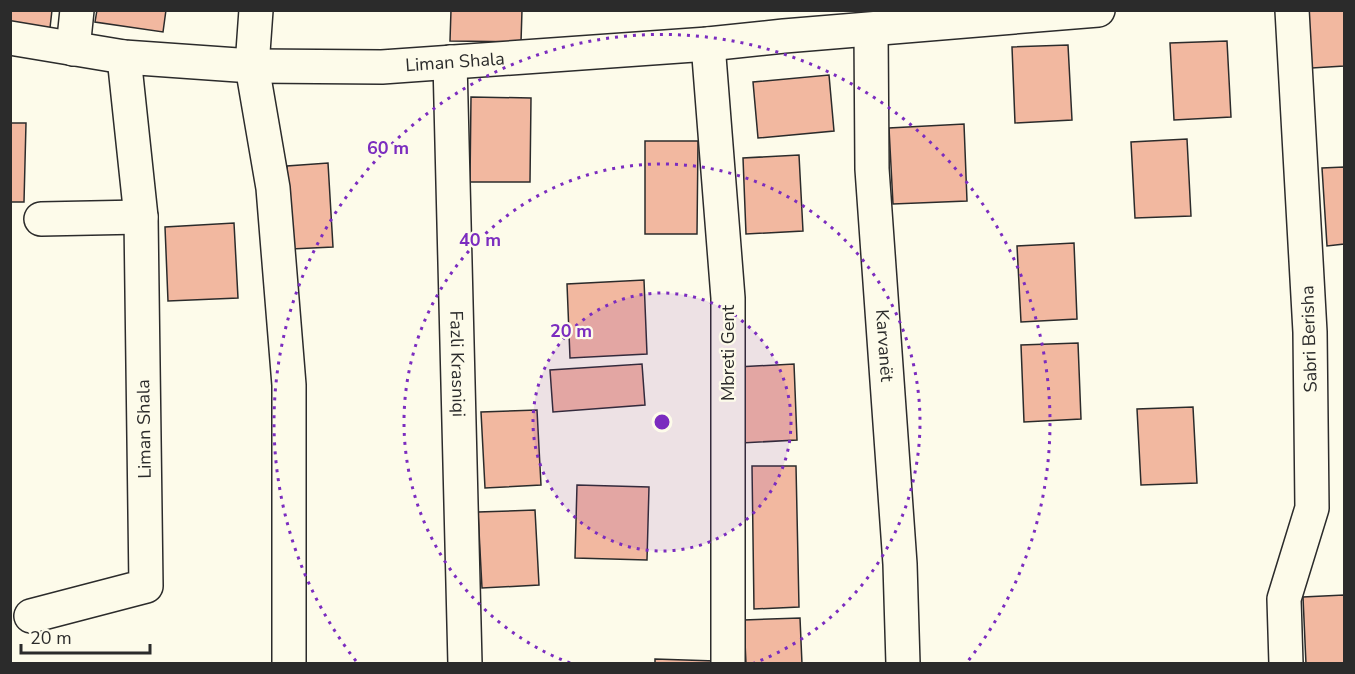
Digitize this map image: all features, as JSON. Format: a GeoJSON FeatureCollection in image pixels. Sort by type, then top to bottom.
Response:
{"type":"FeatureCollection","features":[{"type":"Feature","properties":{"kind":"street"},"geometry":{"type":"LineString","coordinates":[[73,49],[77,10]]}},
{"type":"Feature","properties":{"kind":"street"},"geometry":{"type":"LineString","coordinates":[[256,10],[252,66],[273,188],[289,385],[289,663]]}},
{"type":"Feature","properties":{"kind":"street","name":"Liman Shala"},"geometry":{"type":"LineString","coordinates":[[10,38],[124,57],[252,66],[381,67],[708,44],[784,23],[871,30],[1098,10]]}},
{"type":"Feature","properties":{"kind":"street","name":"Sabri Berisha"},"geometry":{"type":"LineString","coordinates":[[1286,663],[1284,599],[1312,508],[1310,332],[1292,10]]}},
{"type":"Feature","properties":{"kind":"street","name":"Karvanët"},"geometry":{"type":"LineString","coordinates":[[871,30],[872,169],[900,564],[903,663]]}},
{"type":"Feature","properties":{"kind":"street","name":"Mbreti Gent"},"geometry":{"type":"LineString","coordinates":[[708,44],[728,298],[728,663]]}},
{"type":"Feature","properties":{"kind":"street","name":"Liman Shala"},"geometry":{"type":"LineString","coordinates":[[31,616],[146,586],[141,217],[124,57]]}},
{"type":"Feature","properties":{"kind":"street","name":"Fazli Krasniqi"},"geometry":{"type":"LineString","coordinates":[[450,62],[465,663]]}},
{"type":"Feature","properties":{"kind":"street"},"geometry":{"type":"LineString","coordinates":[[41,219],[141,217]]}},
{"type":"Feature","properties":{"kind":"building"},"geometry":{"type":"Polygon","coordinates":[[[10,10],[52,10],[50,28],[10,22],[10,10]]]}},
{"type":"Feature","properties":{"kind":"building"},"geometry":{"type":"Polygon","coordinates":[[[97,10],[166,10],[163,32],[95,22],[97,10]]]}},
{"type":"Feature","properties":{"kind":"building"},"geometry":{"type":"Polygon","coordinates":[[[451,10],[522,10],[521,42],[450,41],[451,10]]]}},
{"type":"Feature","properties":{"kind":"building"},"geometry":{"type":"Polygon","coordinates":[[[1307,10],[1344,10],[1344,66],[1312,68],[1307,10]]]}},
{"type":"Feature","properties":{"kind":"building"},"geometry":{"type":"Polygon","coordinates":[[[1227,41],[1231,117],[1174,120],[1170,43],[1227,41]]]}},
{"type":"Feature","properties":{"kind":"building"},"geometry":{"type":"Polygon","coordinates":[[[1068,45],[1072,120],[1015,123],[1012,47],[1068,45]]]}},
{"type":"Feature","properties":{"kind":"building"},"geometry":{"type":"Polygon","coordinates":[[[829,75],[834,131],[758,138],[753,82],[829,75]]]}},
{"type":"Feature","properties":{"kind":"building"},"geometry":{"type":"Polygon","coordinates":[[[471,97],[531,98],[530,182],[470,182],[471,97]]]}},
{"type":"Feature","properties":{"kind":"building"},"geometry":{"type":"Polygon","coordinates":[[[10,123],[26,123],[24,202],[10,202],[10,123]]]}},
{"type":"Feature","properties":{"kind":"building"},"geometry":{"type":"Polygon","coordinates":[[[964,124],[967,201],[893,204],[889,128],[964,124]]]}},
{"type":"Feature","properties":{"kind":"building"},"geometry":{"type":"Polygon","coordinates":[[[1187,139],[1191,216],[1135,218],[1131,142],[1187,139]]]}},
{"type":"Feature","properties":{"kind":"building"},"geometry":{"type":"Polygon","coordinates":[[[645,141],[698,141],[697,234],[645,234],[645,141]]]}},
{"type":"Feature","properties":{"kind":"building"},"geometry":{"type":"Polygon","coordinates":[[[799,155],[803,231],[746,234],[743,158],[799,155]]]}},
{"type":"Feature","properties":{"kind":"building"},"geometry":{"type":"Polygon","coordinates":[[[328,163],[333,247],[291,249],[287,166],[328,163]]]}},
{"type":"Feature","properties":{"kind":"building"},"geometry":{"type":"Polygon","coordinates":[[[1344,167],[1344,244],[1327,246],[1322,168],[1344,167]]]}},
{"type":"Feature","properties":{"kind":"building"},"geometry":{"type":"Polygon","coordinates":[[[234,223],[238,298],[168,301],[165,227],[234,223]]]}},
{"type":"Feature","properties":{"kind":"building"},"geometry":{"type":"Polygon","coordinates":[[[1074,243],[1077,319],[1021,322],[1017,246],[1074,243]]]}},
{"type":"Feature","properties":{"kind":"building"},"geometry":{"type":"Polygon","coordinates":[[[644,280],[647,354],[570,358],[567,284],[644,280]]]}},
{"type":"Feature","properties":{"kind":"building"},"geometry":{"type":"Polygon","coordinates":[[[1078,343],[1081,419],[1024,422],[1021,345],[1078,343]]]}},
{"type":"Feature","properties":{"kind":"building"},"geometry":{"type":"Polygon","coordinates":[[[642,364],[645,405],[553,412],[550,370],[642,364]]]}},
{"type":"Feature","properties":{"kind":"building"},"geometry":{"type":"Polygon","coordinates":[[[794,364],[797,440],[741,443],[737,367],[794,364]]]}},
{"type":"Feature","properties":{"kind":"building"},"geometry":{"type":"Polygon","coordinates":[[[1193,407],[1197,483],[1141,485],[1137,409],[1193,407]]]}},
{"type":"Feature","properties":{"kind":"building"},"geometry":{"type":"Polygon","coordinates":[[[537,410],[541,485],[485,488],[481,412],[537,410]]]}},
{"type":"Feature","properties":{"kind":"building"},"geometry":{"type":"Polygon","coordinates":[[[752,466],[796,466],[799,607],[754,609],[752,466]]]}},
{"type":"Feature","properties":{"kind":"building"},"geometry":{"type":"Polygon","coordinates":[[[577,485],[649,487],[647,560],[575,558],[577,485]]]}},
{"type":"Feature","properties":{"kind":"building"},"geometry":{"type":"Polygon","coordinates":[[[535,510],[539,585],[482,588],[478,512],[535,510]]]}},
{"type":"Feature","properties":{"kind":"building"},"geometry":{"type":"Polygon","coordinates":[[[1344,595],[1344,664],[1306,664],[1303,597],[1344,595]]]}},
{"type":"Feature","properties":{"kind":"building"},"geometry":{"type":"Polygon","coordinates":[[[800,618],[802,664],[746,664],[744,620],[800,618]]]}},
{"type":"Feature","properties":{"kind":"building"},"geometry":{"type":"Polygon","coordinates":[[[655,659],[715,661],[715,664],[655,664],[655,659]]]}}]}
